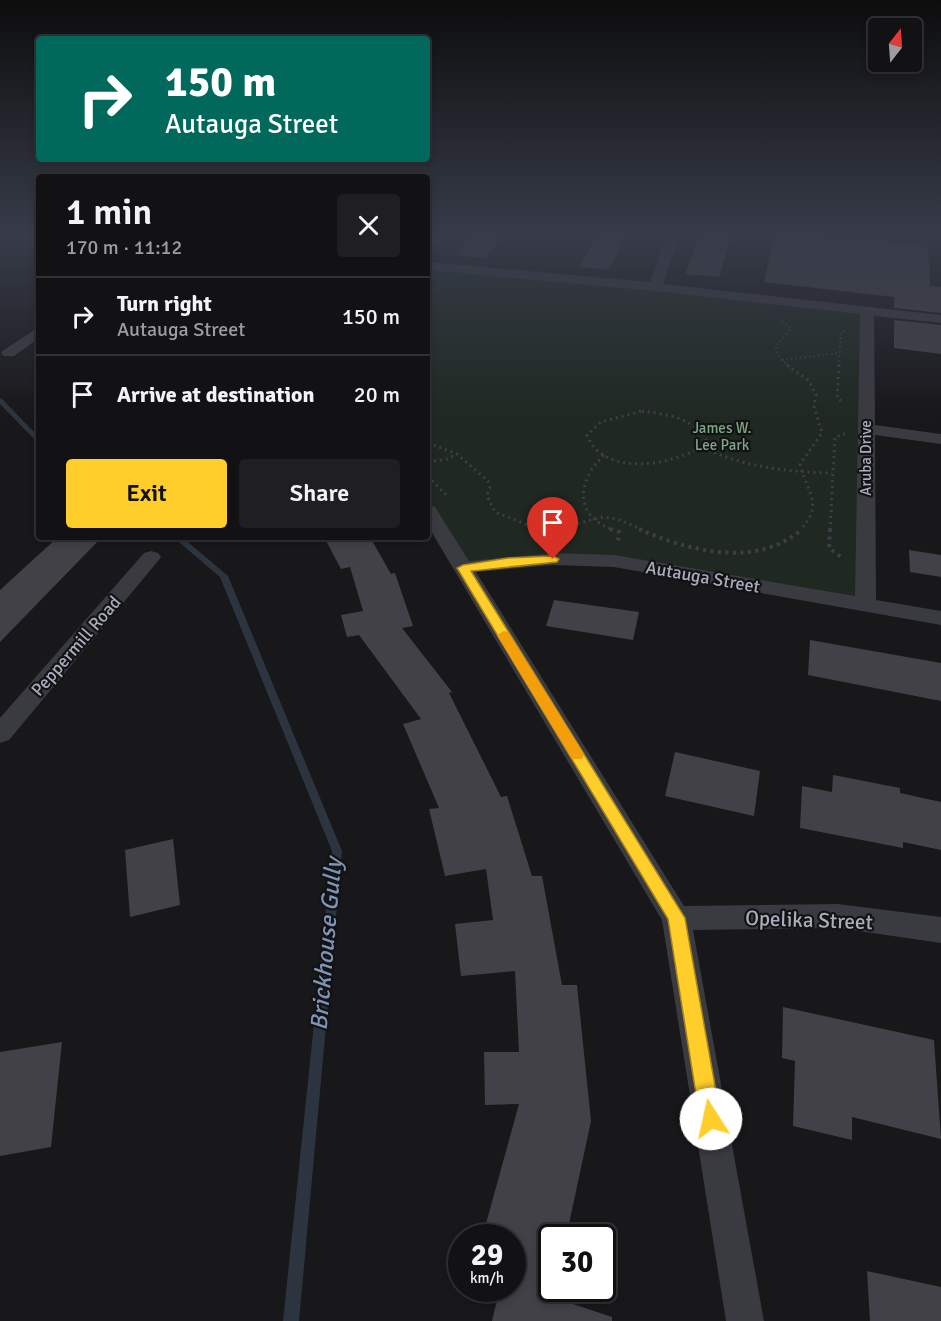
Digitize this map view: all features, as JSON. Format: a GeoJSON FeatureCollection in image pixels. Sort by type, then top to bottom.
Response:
{"type":"FeatureCollection","features":[{"type":"Feature","properties":{"kind":"street"},"geometry":{"type":"LineString","coordinates":[[740,297],[941,319]]}},
{"type":"Feature","properties":{"kind":"street","name":"Aruba Drive"},"geometry":{"type":"LineString","coordinates":[[865,606],[867,311]]}},
{"type":"Feature","properties":{"kind":"street"},"geometry":{"type":"LineString","coordinates":[[9,353],[36,333]]}},
{"type":"Feature","properties":{"kind":"street"},"geometry":{"type":"LineString","coordinates":[[866,429],[941,439]]}},
{"type":"Feature","properties":{"kind":"street"},"geometry":{"type":"LineString","coordinates":[[430,514],[676,918],[745,1321]]}},
{"type":"Feature","properties":{"kind":"street","name":"Peppermill Road"},"geometry":{"type":"LineString","coordinates":[[0,734],[151,557]]}},
{"type":"Feature","properties":{"kind":"street","name":"Autauga Street"},"geometry":{"type":"LineString","coordinates":[[463,568],[553,559],[614,561],[941,618]]}},
{"type":"Feature","properties":{"kind":"street","name":"Opelika Street"},"geometry":{"type":"LineString","coordinates":[[676,918],[838,916],[941,930]]}},
{"type":"Feature","properties":{"kind":"path"},"geometry":{"type":"LineString","coordinates":[[430,444],[458,454],[488,481],[490,487],[487,496],[495,512],[543,529],[570,526],[606,516],[663,539],[696,549],[735,552],[760,550],[783,542],[801,530],[812,516],[813,503],[802,473],[802,458],[819,440],[822,426],[815,414],[813,406],[816,395],[809,381],[781,360],[776,352],[776,346],[790,328],[775,318]]}},
{"type":"Feature","properties":{"kind":"path"},"geometry":{"type":"LineString","coordinates":[[837,398],[841,332]]}},
{"type":"Feature","properties":{"kind":"path"},"geometry":{"type":"LineString","coordinates":[[781,360],[808,358],[824,352],[839,353]]}},
{"type":"Feature","properties":{"kind":"path"},"geometry":{"type":"LineString","coordinates":[[642,411],[672,417],[701,431],[706,436],[707,442],[703,448],[686,457],[653,463],[633,462],[604,456],[589,443],[587,435],[592,427],[618,416],[642,411]]}},
{"type":"Feature","properties":{"kind":"path"},"geometry":{"type":"LineString","coordinates":[[835,437],[829,548],[844,559]]}},
{"type":"Feature","properties":{"kind":"path"},"geometry":{"type":"LineString","coordinates":[[703,448],[761,470],[833,473]]}},
{"type":"Feature","properties":{"kind":"path"},"geometry":{"type":"LineString","coordinates":[[430,462],[448,459],[458,454]]}},
{"type":"Feature","properties":{"kind":"path"},"geometry":{"type":"LineString","coordinates":[[604,456],[587,473],[581,487],[585,506],[593,518],[619,532],[614,561]]}},
{"type":"Feature","properties":{"kind":"green space","name":"James W. Lee Park"},"geometry":{"type":"Polygon","coordinates":[[[430,297],[740,297],[867,311],[865,606],[614,561],[463,568],[430,514],[430,297]]]}},
{"type":"Feature","properties":{"kind":"building"},"geometry":{"type":"Polygon","coordinates":[[[891,297],[941,297],[941,313],[894,308],[894,297],[891,297]]]}},
{"type":"Feature","properties":{"kind":"building"},"geometry":{"type":"Polygon","coordinates":[[[894,320],[941,325],[941,354],[894,348],[894,320]]]}},
{"type":"Feature","properties":{"kind":"building"},"geometry":{"type":"Polygon","coordinates":[[[55,540],[99,540],[0,642],[0,590],[55,540]]]}},
{"type":"Feature","properties":{"kind":"building"},"geometry":{"type":"Polygon","coordinates":[[[326,540],[372,540],[391,574],[395,573],[413,626],[402,628],[452,692],[449,693],[501,797],[507,796],[532,876],[542,876],[562,985],[577,985],[591,1121],[569,1224],[538,1224],[538,1302],[567,1302],[612,1317],[612,1321],[492,1321],[497,1302],[526,1302],[526,1224],[486,1224],[519,1104],[485,1105],[484,1052],[519,1052],[515,971],[461,976],[455,924],[493,920],[486,869],[445,876],[429,809],[439,808],[403,724],[421,719],[359,635],[347,637],[341,615],[363,611],[350,567],[341,569],[326,540]]]}},
{"type":"Feature","properties":{"kind":"building"},"geometry":{"type":"Polygon","coordinates":[[[909,550],[941,555],[941,577],[910,572],[909,550]]]}},
{"type":"Feature","properties":{"kind":"building"},"geometry":{"type":"Polygon","coordinates":[[[554,600],[639,612],[633,640],[546,626],[554,600]]]}},
{"type":"Feature","properties":{"kind":"building"},"geometry":{"type":"Polygon","coordinates":[[[810,640],[941,663],[941,701],[808,675],[810,640]]]}},
{"type":"Feature","properties":{"kind":"building"},"geometry":{"type":"Polygon","coordinates":[[[675,752],[760,771],[754,816],[665,796],[675,752]]]}},
{"type":"Feature","properties":{"kind":"building"},"geometry":{"type":"Polygon","coordinates":[[[833,775],[900,788],[900,793],[941,802],[941,850],[903,842],[903,848],[800,828],[802,786],[832,792],[833,775]]]}},
{"type":"Feature","properties":{"kind":"building"},"geometry":{"type":"Polygon","coordinates":[[[173,839],[180,905],[130,917],[125,850],[173,839]]]}},
{"type":"Feature","properties":{"kind":"building"},"geometry":{"type":"Polygon","coordinates":[[[783,1007],[934,1040],[941,1139],[852,1117],[852,1140],[793,1126],[795,1061],[782,1058],[783,1007]]]}},
{"type":"Feature","properties":{"kind":"building"},"geometry":{"type":"Polygon","coordinates":[[[62,1042],[51,1147],[0,1156],[0,1052],[62,1042]]]}},
{"type":"Feature","properties":{"kind":"building"},"geometry":{"type":"Polygon","coordinates":[[[867,1271],[941,1287],[941,1321],[870,1321],[867,1271]]]}},
{"type":"Feature","properties":{"kind":"waterway","name":"Brickhouse Gully"},"geometry":{"type":"LineString","coordinates":[[0,400],[36,438]]}},
{"type":"Feature","properties":{"kind":"waterway","name":"Brickhouse Gully"},"geometry":{"type":"LineString","coordinates":[[181,540],[224,576],[337,851],[291,1321]]}},
{"type":"Feature","properties":{"kind":"slow traffic"},"geometry":{"type":"LineString","coordinates":[[504,635],[577,755]]}},
{"type":"Feature","properties":{"kind":"route"},"geometry":{"type":"LineString","coordinates":[[553,559],[463,568],[676,918],[711,1119]]}}]}
